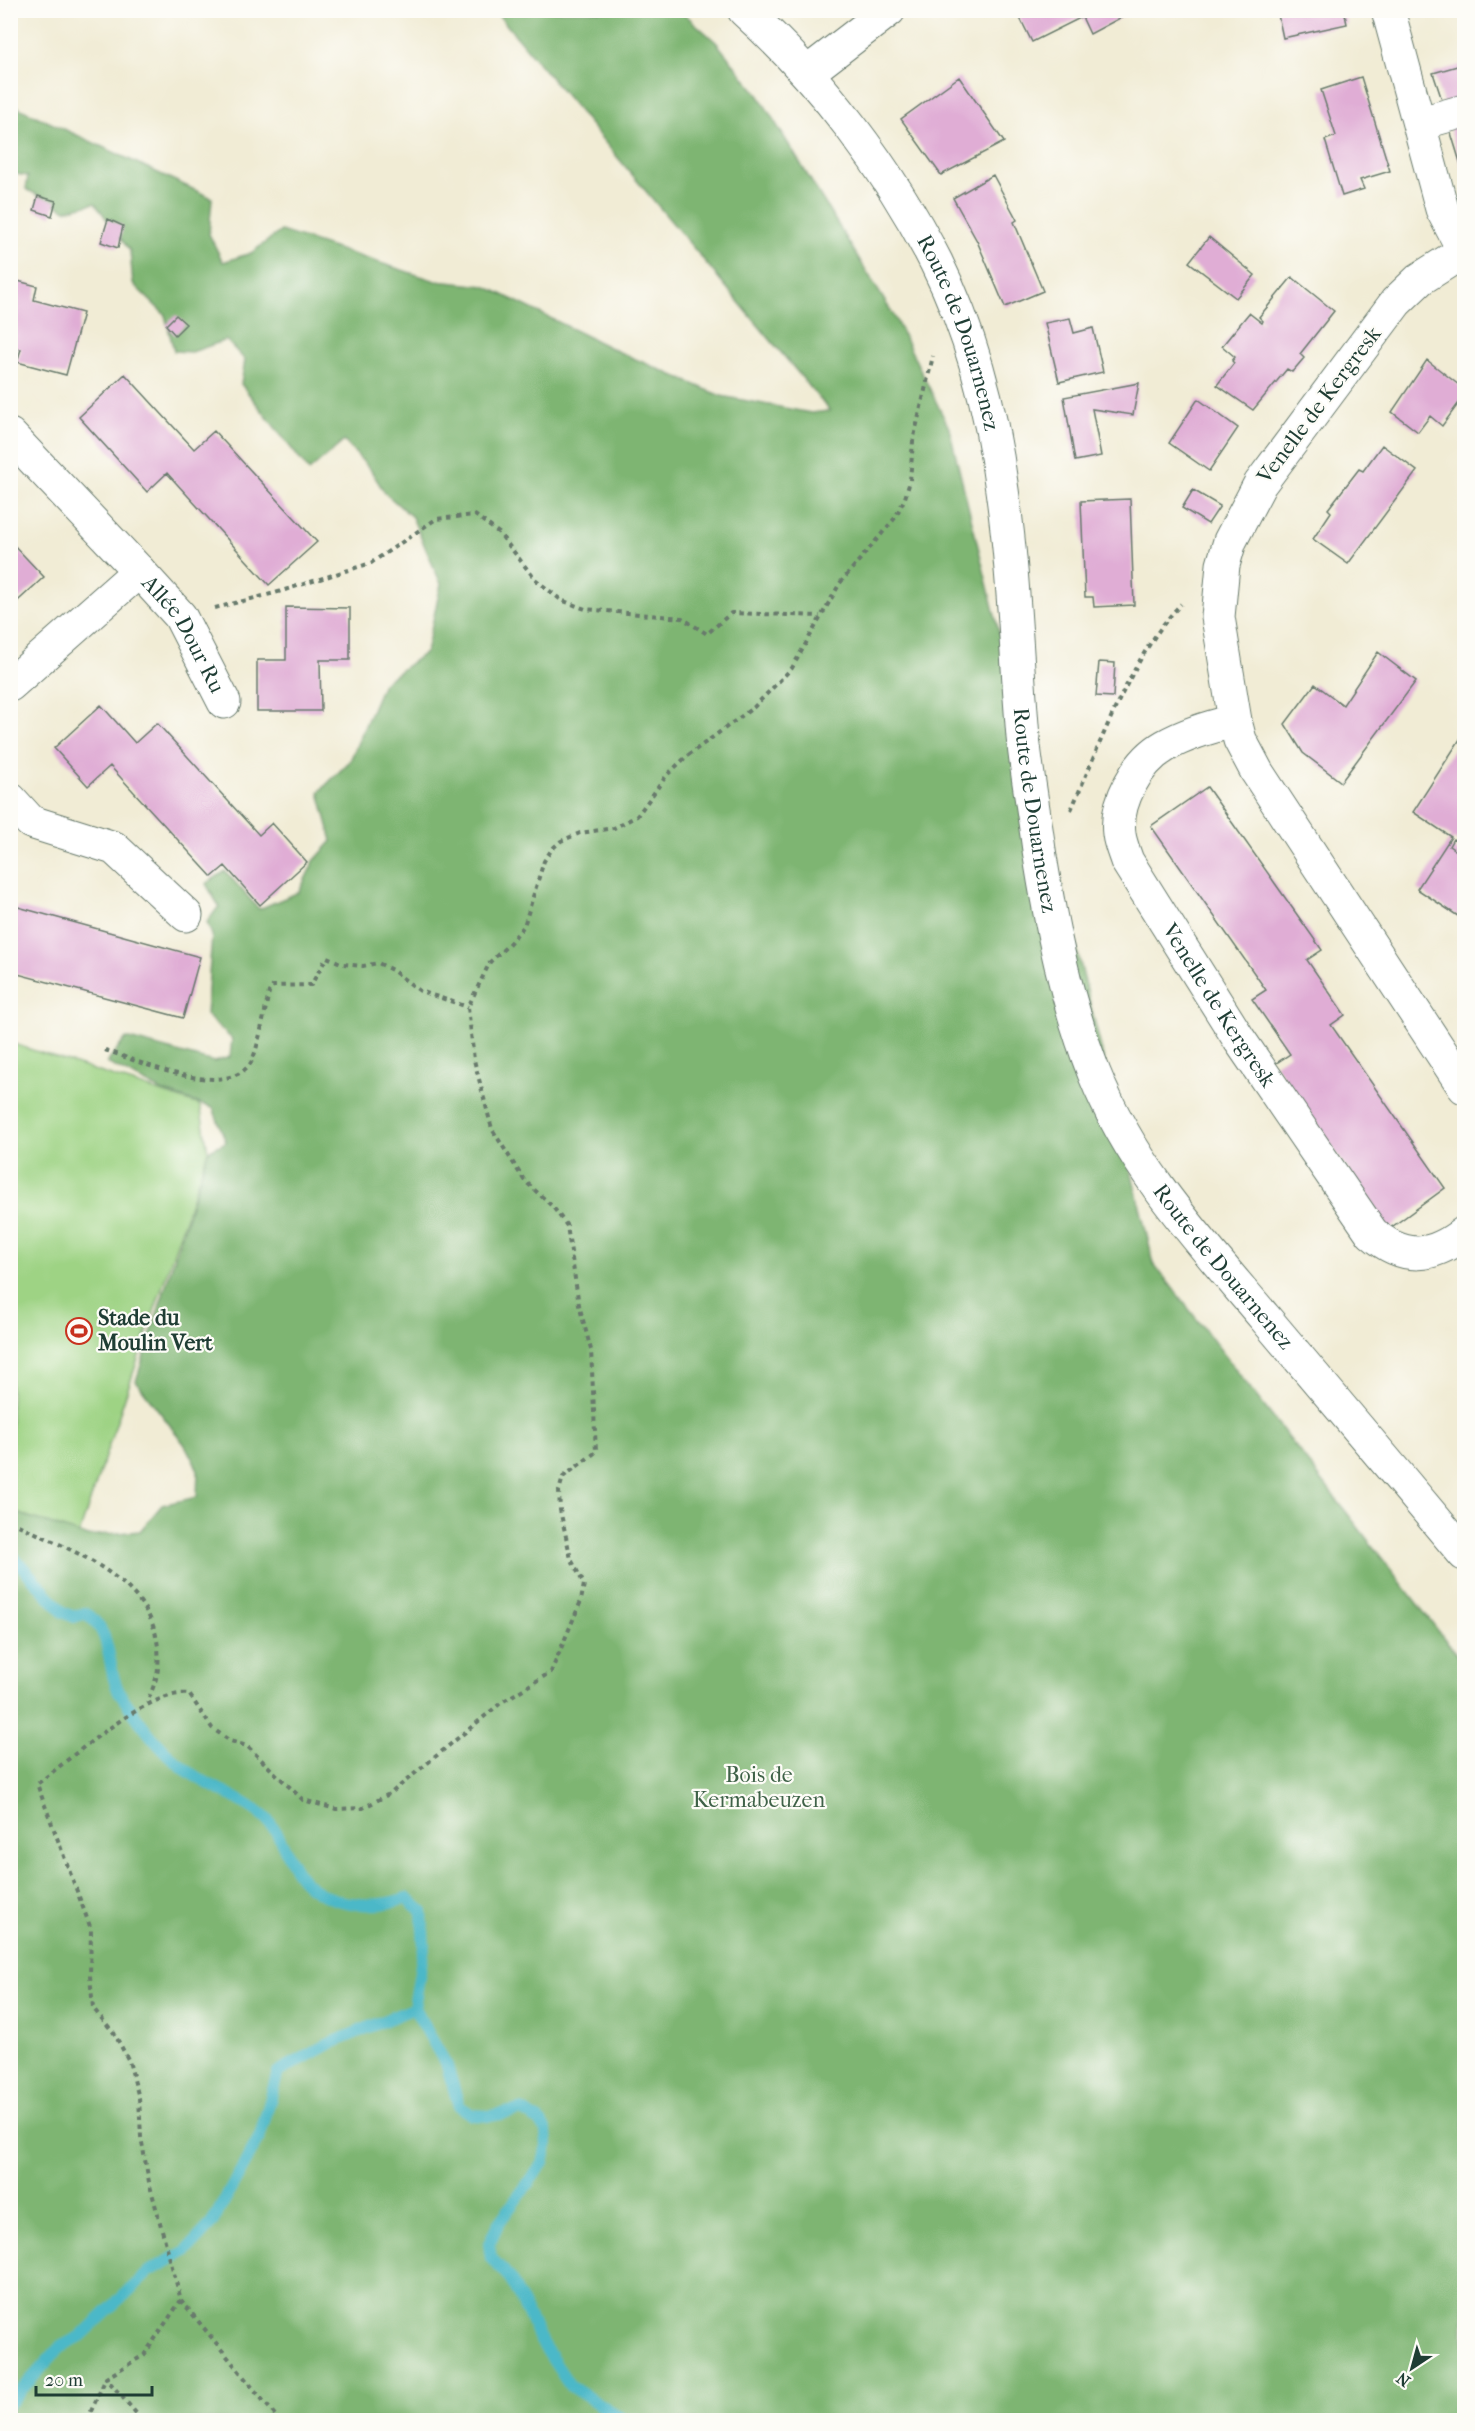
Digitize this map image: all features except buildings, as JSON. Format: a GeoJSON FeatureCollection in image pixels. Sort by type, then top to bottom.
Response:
{"type":"FeatureCollection","features":[{"type":"Feature","properties":{"kind":"street","name":"Route de Douarnenez"},"geometry":{"type":"LineString","coordinates":[[744,10],[807,73],[886,178],[935,260],[961,324],[981,383],[1002,488],[1013,591],[1023,740],[1049,908],[1070,1001],[1096,1076],[1132,1148],[1176,1214],[1464,1554]]}},
{"type":"Feature","properties":{"kind":"street"},"geometry":{"type":"LineString","coordinates":[[807,73],[889,10]]}},
{"type":"Feature","properties":{"kind":"street"},"geometry":{"type":"LineString","coordinates":[[1388,10],[1421,123],[1442,209],[1464,251]]}},
{"type":"Feature","properties":{"kind":"street"},"geometry":{"type":"LineString","coordinates":[[1421,123],[1464,111]]}},
{"type":"Feature","properties":{"kind":"street","name":"Venelle de Kergresk"},"geometry":{"type":"LineString","coordinates":[[1464,251],[1420,279],[1396,302],[1260,484],[1230,541],[1222,565],[1218,617],[1240,740],[1257,772],[1464,1087]]}},
{"type":"Feature","properties":{"kind":"street","name":"Allée Dour Ru"},"geometry":{"type":"LineString","coordinates":[[10,435],[180,616],[224,702]]}},
{"type":"Feature","properties":{"kind":"street","name":"Allée Dour Ru"},"geometry":{"type":"LineString","coordinates":[[10,685],[138,571]]}},
{"type":"Feature","properties":{"kind":"street","name":"Venelle de Kergresk"},"geometry":{"type":"LineString","coordinates":[[1235,721],[1164,747],[1136,775],[1119,813],[1119,834],[1127,861],[1239,1039],[1372,1233],[1386,1245],[1418,1254],[1435,1250],[1464,1233]]}},
{"type":"Feature","properties":{"kind":"street"},"geometry":{"type":"LineString","coordinates":[[10,800],[31,822],[114,848],[186,915]]}},
{"type":"Feature","properties":{"kind":"path"},"geometry":{"type":"LineString","coordinates":[[279,2421],[181,2300],[149,2182],[141,2137],[139,2098],[129,2061],[114,2033],[93,2008],[90,1976],[91,1929],[37,1784],[147,1703],[178,1693],[189,1694],[212,1728],[230,1741],[247,1746],[303,1800],[336,1809],[363,1808],[391,1793],[502,1702],[551,1672],[561,1654],[581,1601],[584,1584],[571,1559],[560,1510],[559,1491],[563,1477],[596,1452],[591,1350],[579,1305],[567,1226],[553,1207],[524,1180],[492,1129],[474,1060],[468,1007],[489,962],[524,926],[544,861],[552,849],[561,841],[580,833],[614,828],[637,816],[667,775],[680,762],[754,707],[777,686],[792,668],[840,583],[895,518],[905,498],[910,482],[913,441],[929,370],[939,339],[961,324]]}},
{"type":"Feature","properties":{"kind":"path"},"geometry":{"type":"LineString","coordinates":[[180,616],[275,592],[370,563],[436,519],[474,515],[499,533],[535,579],[561,600],[585,609],[682,618],[707,634],[731,613],[820,616]]}},
{"type":"Feature","properties":{"kind":"path"},"geometry":{"type":"LineString","coordinates":[[1070,811],[1141,657],[1157,632],[1191,594],[1220,592]]}},
{"type":"Feature","properties":{"kind":"path"},"geometry":{"type":"LineString","coordinates":[[105,1050],[184,1076],[215,1078],[238,1074],[252,1063],[269,992],[273,986],[310,985],[327,957],[343,964],[363,966],[378,963],[392,970],[420,991],[468,1007]]}},
{"type":"Feature","properties":{"kind":"path"},"geometry":{"type":"LineString","coordinates":[[10,1521],[95,1563],[114,1575],[141,1599],[155,1629],[157,1649],[158,1669],[147,1703]]}},
{"type":"Feature","properties":{"kind":"path"},"geometry":{"type":"LineString","coordinates":[[87,2421],[106,2378],[144,2355],[181,2300]]}},
{"type":"Feature","properties":{"kind":"path"},"geometry":{"type":"LineString","coordinates":[[106,2378],[142,2421]]}},
{"type":"Feature","properties":{"kind":"green space","name":"Bois de Kermabeuzen"},"geometry":{"type":"Polygon","coordinates":[[[495,11],[681,11],[716,42],[759,96],[894,316],[949,428],[1154,1264],[1464,1664],[1464,2420],[11,2420],[11,1511],[86,1536],[140,1531],[162,1505],[197,1497],[198,1470],[185,1445],[136,1381],[208,1151],[226,1142],[213,1108],[162,1091],[107,1063],[126,1038],[214,1062],[230,1057],[232,1039],[206,1015],[212,935],[207,922],[219,906],[206,884],[225,871],[259,909],[299,892],[314,861],[332,841],[319,792],[350,761],[383,683],[426,652],[441,584],[412,517],[385,493],[370,469],[344,441],[309,471],[241,384],[245,360],[226,340],[192,352],[174,351],[165,315],[133,284],[130,251],[95,203],[66,210],[26,189],[28,176],[11,173],[10,101],[21,109],[212,198],[209,234],[223,262],[251,253],[281,231],[436,281],[485,286],[617,351],[721,396],[811,413],[830,411],[495,11]]]}},
{"type":"Feature","properties":{"kind":"green space","name":"Stade du Moulin Vert"},"geometry":{"type":"Polygon","coordinates":[[[11,1043],[200,1105],[208,1151],[79,1534],[11,1511],[11,1043]]]}},
{"type":"Feature","properties":{"kind":"waterway"},"geometry":{"type":"LineString","coordinates":[[10,1553],[63,1612],[74,1617],[85,1613],[95,1621],[106,1641],[113,1675],[121,1695],[163,1750],[203,1781],[262,1815],[280,1838],[297,1873],[313,1889],[338,1900],[352,1903],[380,1904],[406,1898],[422,1911],[424,1947],[414,2008],[447,2066],[459,2106],[472,2115],[490,2116],[521,2110],[540,2121],[546,2131],[547,2146],[543,2163],[498,2224],[489,2244],[491,2258],[510,2278],[542,2343],[570,2386],[624,2420]]}},
{"type":"Feature","properties":{"kind":"waterway"},"geometry":{"type":"LineString","coordinates":[[10,2403],[60,2347],[81,2336],[150,2271],[186,2251],[212,2223],[260,2136],[278,2072],[327,2045],[414,2008]]}},
{"type":"Feature","properties":{"kind":"place","name":"Stade du Moulin Vert"},"geometry":{"type":"Point","coordinates":[79,1331]}}]}
